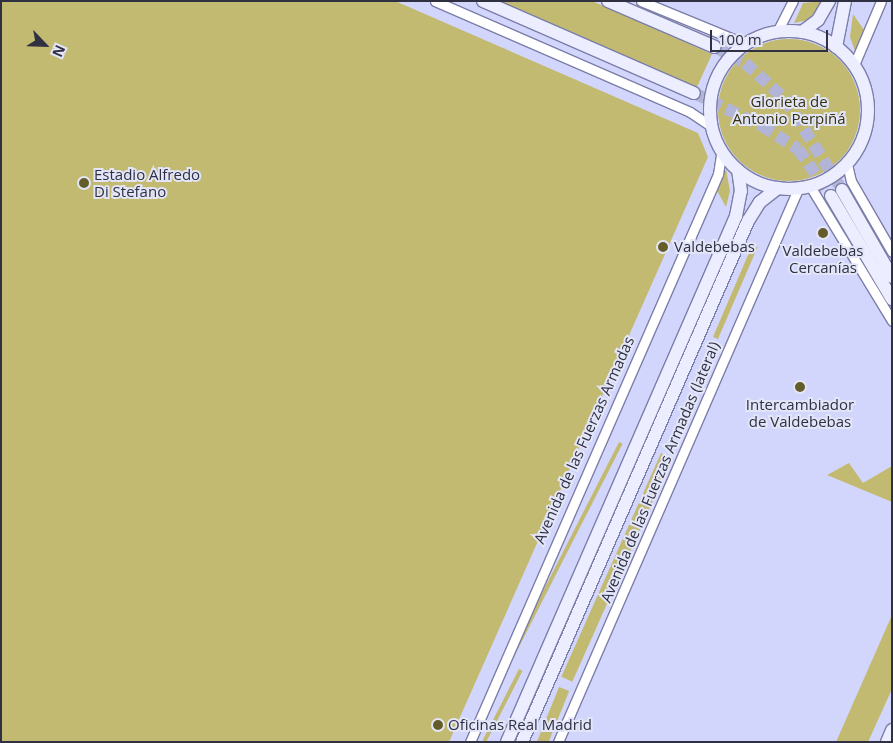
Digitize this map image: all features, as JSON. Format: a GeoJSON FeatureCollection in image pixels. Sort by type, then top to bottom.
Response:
{"type":"FeatureCollection","features":[{"type":"Feature","properties":{"kind":"street"},"geometry":{"type":"LineString","coordinates":[[435,1],[695,114],[712,127]]}},
{"type":"Feature","properties":{"kind":"street"},"geometry":{"type":"LineString","coordinates":[[483,1],[694,93]]}},
{"type":"Feature","properties":{"kind":"street"},"geometry":{"type":"LineString","coordinates":[[608,1],[715,48]]}},
{"type":"Feature","properties":{"kind":"street"},"geometry":{"type":"LineString","coordinates":[[641,1],[746,44]]}},
{"type":"Feature","properties":{"kind":"street"},"geometry":{"type":"LineString","coordinates":[[777,32],[793,1]]}},
{"type":"Feature","properties":{"kind":"street"},"geometry":{"type":"LineString","coordinates":[[802,32],[818,20],[830,1]]}},
{"type":"Feature","properties":{"kind":"street"},"geometry":{"type":"LineString","coordinates":[[836,47],[845,1]]}},
{"type":"Feature","properties":{"kind":"street"},"geometry":{"type":"LineString","coordinates":[[854,65],[882,1]]}},
{"type":"Feature","properties":{"kind":"street"},"geometry":{"type":"LineString","coordinates":[[777,32],[802,32],[836,47],[854,65],[864,86],[868,119],[859,146],[846,164],[804,188],[778,188],[738,170],[722,150],[712,127],[711,106],[717,79],[746,44],[777,32]]}},
{"type":"Feature","properties":{"kind":"street","name":"Avenida de las Fuerzas Armadas"},"geometry":{"type":"LineString","coordinates":[[470,742],[718,174],[722,150]]}},
{"type":"Feature","properties":{"kind":"street"},"geometry":{"type":"LineString","coordinates":[[846,164],[851,182],[892,252]]}},
{"type":"Feature","properties":{"kind":"street"},"geometry":{"type":"LineString","coordinates":[[506,742],[736,216],[741,191],[738,170]]}},
{"type":"Feature","properties":{"kind":"street"},"geometry":{"type":"LineString","coordinates":[[522,742],[748,221],[760,202],[778,188]]}},
{"type":"Feature","properties":{"kind":"street"},"geometry":{"type":"LineString","coordinates":[[804,188],[892,321]]}},
{"type":"Feature","properties":{"kind":"street","name":"Avenida de las Fuerzas Armadas (lateral)"},"geometry":{"type":"LineString","coordinates":[[558,742],[786,213],[804,188]]}},
{"type":"Feature","properties":{"kind":"street"},"geometry":{"type":"LineString","coordinates":[[892,277],[837,193],[892,299]]}},
{"type":"Feature","properties":{"kind":"street"},"geometry":{"type":"LineString","coordinates":[[887,742],[892,730]]}},
{"type":"Feature","properties":{"kind":"green space"},"geometry":{"type":"Polygon","coordinates":[[[1,1],[395,1],[698,133],[708,157],[449,742],[1,742],[1,1]]]}},
{"type":"Feature","properties":{"kind":"green space"},"geometry":{"type":"Polygon","coordinates":[[[498,1],[592,1],[712,54],[697,87],[498,1]]]}},
{"type":"Feature","properties":{"kind":"green space"},"geometry":{"type":"Polygon","coordinates":[[[824,1],[808,20],[794,23],[803,3],[824,1]]]}},
{"type":"Feature","properties":{"kind":"green space"},"geometry":{"type":"Polygon","coordinates":[[[853,14],[864,30],[855,51],[850,37],[853,14]]]}},
{"type":"Feature","properties":{"kind":"green space","name":"Glorieta de Antonio Perpiñá"},"geometry":{"type":"Polygon","coordinates":[[[789,39],[816,45],[828,51],[839,60],[848,71],[854,83],[860,110],[854,137],[848,149],[839,160],[828,169],[816,175],[789,181],[762,175],[750,169],[739,160],[730,149],[724,137],[718,110],[724,83],[730,71],[739,60],[750,51],[762,45],[789,39]]]}},
{"type":"Feature","properties":{"kind":"green space"},"geometry":{"type":"Polygon","coordinates":[[[726,169],[730,191],[726,207],[716,189],[726,169]]]}},
{"type":"Feature","properties":{"kind":"green space"},"geometry":{"type":"Polygon","coordinates":[[[758,246],[718,339],[713,337],[748,255],[758,246]]]}},
{"type":"Feature","properties":{"kind":"green space"},"geometry":{"type":"Polygon","coordinates":[[[619,442],[623,444],[514,657],[510,655],[619,442]]]}},
{"type":"Feature","properties":{"kind":"green space"},"geometry":{"type":"Polygon","coordinates":[[[661,453],[672,458],[572,682],[561,677],[661,453]]]}},
{"type":"Feature","properties":{"kind":"green space"},"geometry":{"type":"Polygon","coordinates":[[[849,463],[863,483],[892,466],[892,502],[827,475],[849,463]]]}},
{"type":"Feature","properties":{"kind":"green space"},"geometry":{"type":"Polygon","coordinates":[[[892,615],[892,689],[868,742],[836,742],[892,615]]]}},
{"type":"Feature","properties":{"kind":"green space"},"geometry":{"type":"Polygon","coordinates":[[[519,669],[523,671],[486,742],[483,740],[519,669]]]}},
{"type":"Feature","properties":{"kind":"green space"},"geometry":{"type":"Polygon","coordinates":[[[559,687],[569,691],[549,742],[537,742],[559,687]]]}},
{"type":"Feature","properties":{"kind":"tunnel"},"geometry":{"type":"LineString","coordinates":[[715,47],[745,63],[785,99],[842,190]]}},
{"type":"Feature","properties":{"kind":"tunnel"},"geometry":{"type":"LineString","coordinates":[[694,93],[762,126],[798,149],[831,196]]}},
{"type":"Feature","properties":{"kind":"place","name":"Estadio Alfredo Di Stefano"},"geometry":{"type":"Point","coordinates":[84,183]}},
{"type":"Feature","properties":{"kind":"place","name":"Valdebebas Cercanías"},"geometry":{"type":"Point","coordinates":[823,233]}},
{"type":"Feature","properties":{"kind":"place","name":"Valdebebas"},"geometry":{"type":"Point","coordinates":[663,247]}},
{"type":"Feature","properties":{"kind":"place","name":"Intercambiador de Valdebebas"},"geometry":{"type":"Point","coordinates":[800,387]}},
{"type":"Feature","properties":{"kind":"place","name":"Oficinas Real Madrid"},"geometry":{"type":"Point","coordinates":[438,725]}}]}
